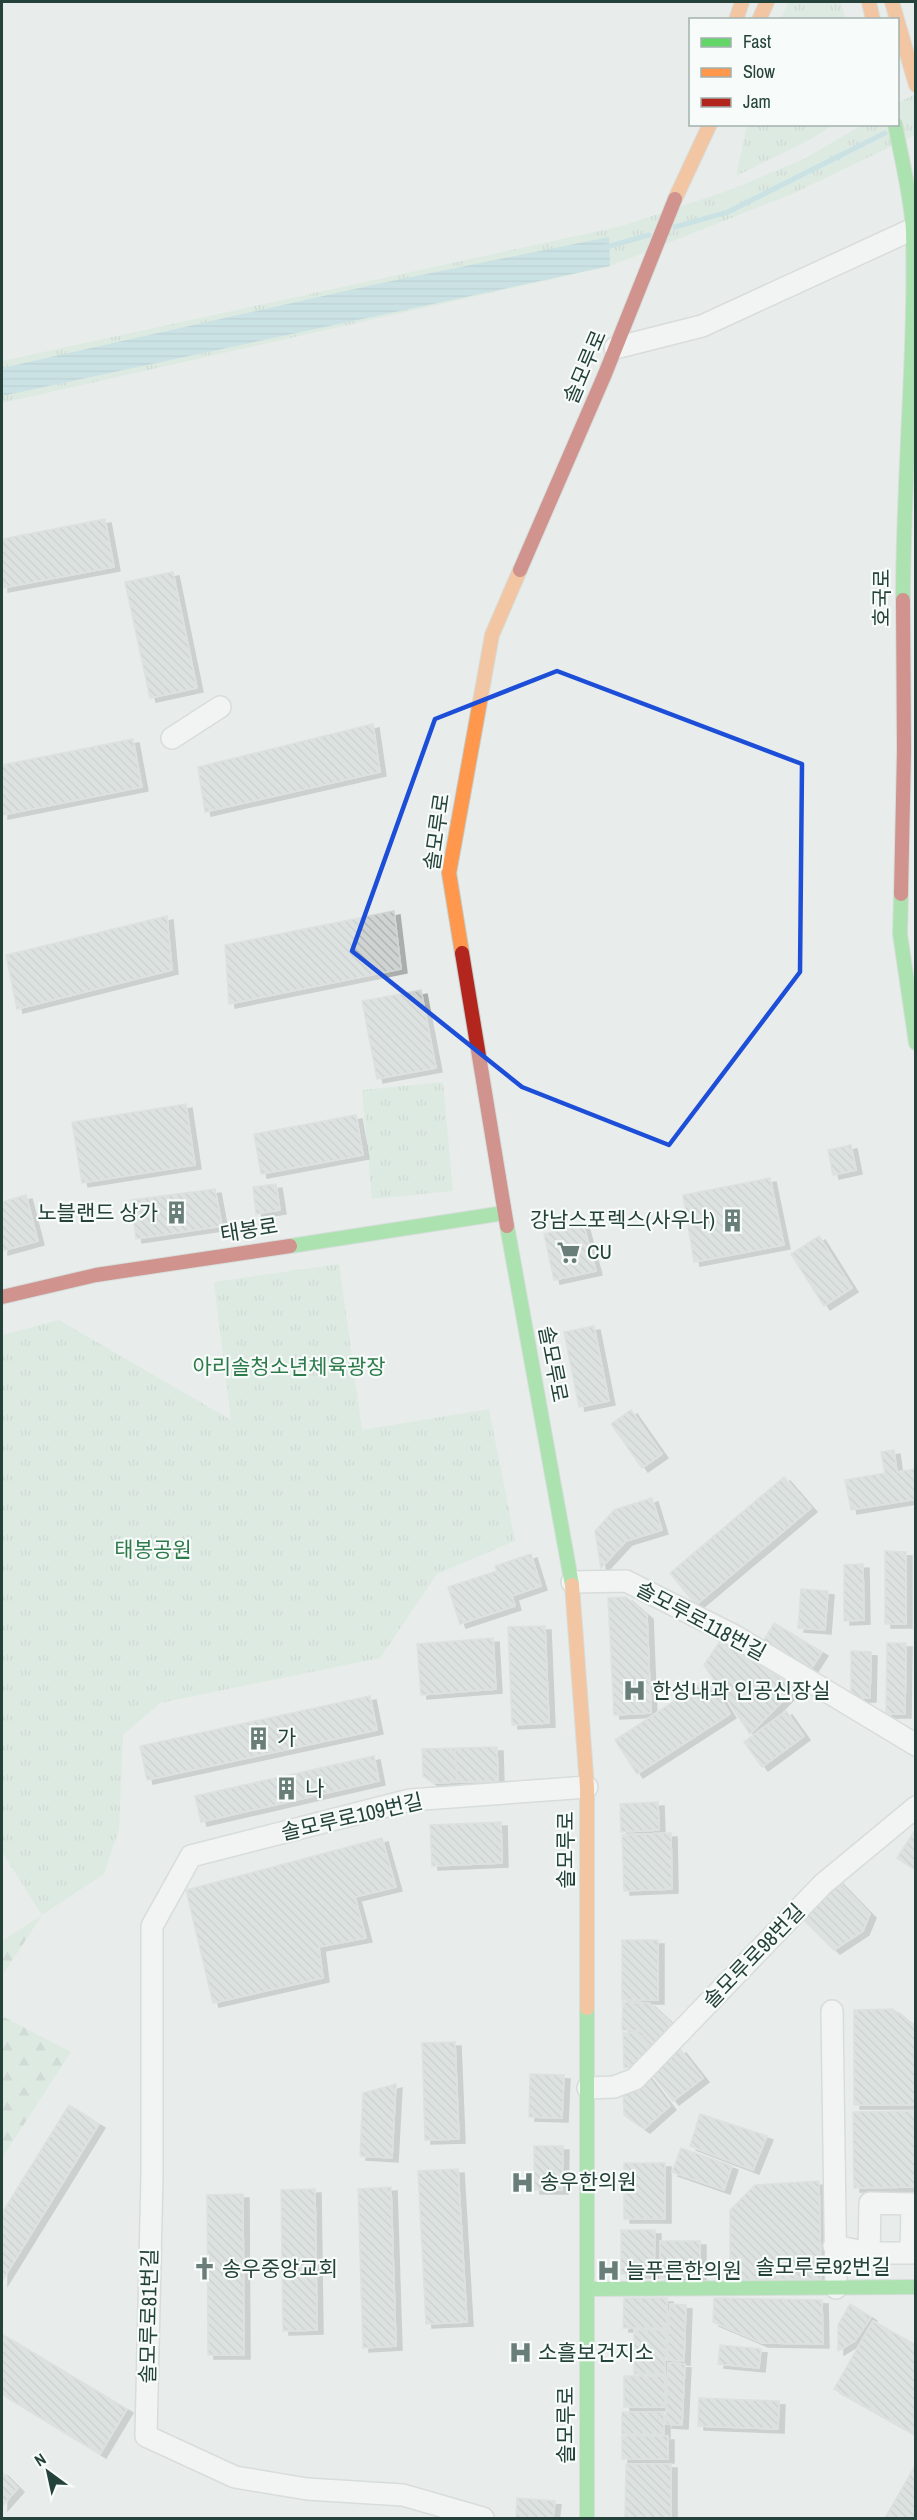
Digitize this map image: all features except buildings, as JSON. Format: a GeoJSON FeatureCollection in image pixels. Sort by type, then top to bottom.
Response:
{"type":"FeatureCollection","features":[{"type":"Feature","properties":{"kind":"main road"},"geometry":{"type":"LineString","coordinates":[[737,18],[742,2]]}},
{"type":"Feature","properties":{"kind":"main road"},"geometry":{"type":"LineString","coordinates":[[760,18],[767,2]]}},
{"type":"Feature","properties":{"kind":"main road"},"geometry":{"type":"LineString","coordinates":[[869,2],[873,18]]}},
{"type":"Feature","properties":{"kind":"main road"},"geometry":{"type":"LineString","coordinates":[[892,2],[897,18]]}},
{"type":"Feature","properties":{"kind":"main road"},"geometry":{"type":"LineString","coordinates":[[899,25],[912,67],[915,86]]}},
{"type":"Feature","properties":{"kind":"main road","name":"솔모루로"},"geometry":{"type":"LineString","coordinates":[[587,2518],[587,1787],[578,1641],[572,1582],[504,1213],[449,873],[492,635],[615,348],[680,186],[709,126]]}},
{"type":"Feature","properties":{"kind":"main road","name":"호국로"},"geometry":{"type":"LineString","coordinates":[[895,126],[913,229],[912,334],[903,546],[904,751],[900,934],[915,1043]]}},
{"type":"Feature","properties":{"kind":"main road","name":"태봉로"},"geometry":{"type":"LineString","coordinates":[[2,1297],[96,1275],[504,1213]]}},
{"type":"Feature","properties":{"kind":"main road","name":"솔모루로92번길"},"geometry":{"type":"LineString","coordinates":[[587,2289],[915,2287]]}},
{"type":"Feature","properties":{"kind":"street"},"geometry":{"type":"LineString","coordinates":[[615,348],[702,326],[913,229]]}},
{"type":"Feature","properties":{"kind":"street"},"geometry":{"type":"LineString","coordinates":[[172,738],[220,707]]}},
{"type":"Feature","properties":{"kind":"street","name":"솔모루로118번길"},"geometry":{"type":"LineString","coordinates":[[572,1582],[626,1581],[735,1636],[915,1745]]}},
{"type":"Feature","properties":{"kind":"street","name":"솔모루로109번길"},"geometry":{"type":"LineString","coordinates":[[191,1856],[410,1800],[587,1787]]}},
{"type":"Feature","properties":{"kind":"street","name":"솔모루로98번길"},"geometry":{"type":"LineString","coordinates":[[588,2088],[614,2087],[635,2079],[823,1884],[915,1807]]}},
{"type":"Feature","properties":{"kind":"street","name":"솔모루로81번길"},"geometry":{"type":"LineString","coordinates":[[191,1856],[152,1926],[152,2175],[146,2436],[235,2477],[308,2489],[403,2495],[483,2518]]}},
{"type":"Feature","properties":{"kind":"street"},"geometry":{"type":"LineString","coordinates":[[832,2011],[836,2288]]}},
{"type":"Feature","properties":{"kind":"street"},"geometry":{"type":"LineString","coordinates":[[834,2246],[869,2253]]}},
{"type":"Feature","properties":{"kind":"highlighted area"},"geometry":{"type":"Polygon","coordinates":[[[557,671],[802,764],[800,972],[669,1145],[522,1087],[352,951],[435,719],[557,671]]]}},
{"type":"Feature","properties":{"kind":"green space"},"geometry":{"type":"Polygon","coordinates":[[[789,2],[840,2],[846,18],[781,18],[789,2]]]}},
{"type":"Feature","properties":{"kind":"green space"},"geometry":{"type":"Polygon","coordinates":[[[915,94],[915,135],[792,194],[610,266],[2,403],[2,361],[622,226],[730,190],[804,159],[860,126],[899,126],[899,102],[915,94]]]}},
{"type":"Feature","properties":{"kind":"green space"},"geometry":{"type":"Polygon","coordinates":[[[747,126],[831,126],[813,138],[736,176],[747,126]]]}},
{"type":"Feature","properties":{"kind":"green space"},"geometry":{"type":"Polygon","coordinates":[[[443,1082],[453,1191],[372,1199],[362,1090],[443,1082]]]}},
{"type":"Feature","properties":{"kind":"green space","name":"태봉공원"},"geometry":{"type":"Polygon","coordinates":[[[339,1264],[362,1430],[489,1409],[515,1541],[437,1574],[380,1658],[160,1703],[123,1735],[119,1829],[104,1874],[42,1915],[2,1852],[2,1335],[59,1320],[231,1420],[214,1282],[339,1264]]]}},
{"type":"Feature","properties":{"kind":"green space"},"geometry":{"type":"Polygon","coordinates":[[[42,1915],[2,1976],[2,1941],[42,1915]]]}},
{"type":"Feature","properties":{"kind":"green space"},"geometry":{"type":"Polygon","coordinates":[[[2,2016],[71,2052],[2,2158],[2,2016]]]}},
{"type":"Feature","properties":{"kind":"water"},"geometry":{"type":"Polygon","coordinates":[[[609,237],[610,266],[2,396],[2,368],[377,284],[609,237]]]}},
{"type":"Feature","properties":{"kind":"waterway"},"geometry":{"type":"LineString","coordinates":[[675,227],[728,212],[885,133]]}},
{"type":"Feature","properties":{"kind":"waterway"},"geometry":{"type":"LineString","coordinates":[[603,248],[649,235]]}},
{"type":"Feature","properties":{"kind":"traffic: fast"},"geometry":{"type":"LineString","coordinates":[[895,126],[913,232],[913,324],[903,600]]}},
{"type":"Feature","properties":{"kind":"traffic: fast"},"geometry":{"type":"LineString","coordinates":[[901,894],[900,934],[916,1043]]}},
{"type":"Feature","properties":{"kind":"traffic: fast"},"geometry":{"type":"LineString","coordinates":[[290,1246],[504,1213]]}},
{"type":"Feature","properties":{"kind":"traffic: fast"},"geometry":{"type":"LineString","coordinates":[[507,1226],[572,1585]]}},
{"type":"Feature","properties":{"kind":"traffic: fast"},"geometry":{"type":"LineString","coordinates":[[587,2008],[587,2518]]}},
{"type":"Feature","properties":{"kind":"traffic: fast"},"geometry":{"type":"LineString","coordinates":[[587,2289],[916,2287]]}},
{"type":"Feature","properties":{"kind":"traffic: slow"},"geometry":{"type":"LineString","coordinates":[[737,18],[742,2]]}},
{"type":"Feature","properties":{"kind":"traffic: slow"},"geometry":{"type":"LineString","coordinates":[[760,18],[767,2]]}},
{"type":"Feature","properties":{"kind":"traffic: slow"},"geometry":{"type":"LineString","coordinates":[[869,2],[873,18]]}},
{"type":"Feature","properties":{"kind":"traffic: slow"},"geometry":{"type":"LineString","coordinates":[[892,2],[897,18]]}},
{"type":"Feature","properties":{"kind":"traffic: slow"},"geometry":{"type":"LineString","coordinates":[[899,26],[916,85]]}},
{"type":"Feature","properties":{"kind":"traffic: slow"},"geometry":{"type":"LineString","coordinates":[[675,199],[709,126]]}},
{"type":"Feature","properties":{"kind":"traffic: slow"},"geometry":{"type":"LineString","coordinates":[[462,953],[449,873],[492,635],[520,570]]}},
{"type":"Feature","properties":{"kind":"traffic: slow"},"geometry":{"type":"LineString","coordinates":[[572,1585],[587,1787],[587,2008]]}},
{"type":"Feature","properties":{"kind":"traffic: jam"},"geometry":{"type":"LineString","coordinates":[[520,570],[605,374],[675,199]]}},
{"type":"Feature","properties":{"kind":"traffic: jam"},"geometry":{"type":"LineString","coordinates":[[901,894],[904,751],[903,600]]}},
{"type":"Feature","properties":{"kind":"traffic: jam"},"geometry":{"type":"LineString","coordinates":[[462,953],[507,1226]]}},
{"type":"Feature","properties":{"kind":"traffic: jam"},"geometry":{"type":"LineString","coordinates":[[2,1297],[96,1275],[290,1246]]}},
{"type":"Feature","properties":{"kind":"place","name":"노블랜드 상가"},"geometry":{"type":"Point","coordinates":[176,1213]}},
{"type":"Feature","properties":{"kind":"place","name":"강남스포렉스(사우나)"},"geometry":{"type":"Point","coordinates":[733,1220]}},
{"type":"Feature","properties":{"kind":"place","name":"CU"},"geometry":{"type":"Point","coordinates":[569,1252]}},
{"type":"Feature","properties":{"kind":"place","name":"한성내과 인공신장실"},"geometry":{"type":"Point","coordinates":[634,1691]}},
{"type":"Feature","properties":{"kind":"place","name":"가"},"geometry":{"type":"Point","coordinates":[259,1738]}},
{"type":"Feature","properties":{"kind":"place","name":"나"},"geometry":{"type":"Point","coordinates":[287,1789]}},
{"type":"Feature","properties":{"kind":"place","name":"송우한의원"},"geometry":{"type":"Point","coordinates":[522,2182]}},
{"type":"Feature","properties":{"kind":"place","name":"송우중앙교회"},"geometry":{"type":"Point","coordinates":[204,2269]}},
{"type":"Feature","properties":{"kind":"place","name":"늘푸른한의원"},"geometry":{"type":"Point","coordinates":[608,2271]}},
{"type":"Feature","properties":{"kind":"place","name":"소흘보건지소"},"geometry":{"type":"Point","coordinates":[520,2353]}},
{"type":"Feature","properties":{"kind":"park label","name":"아리솔청소년체육광장"},"geometry":{"type":"Point","coordinates":[289,1367]}}]}
